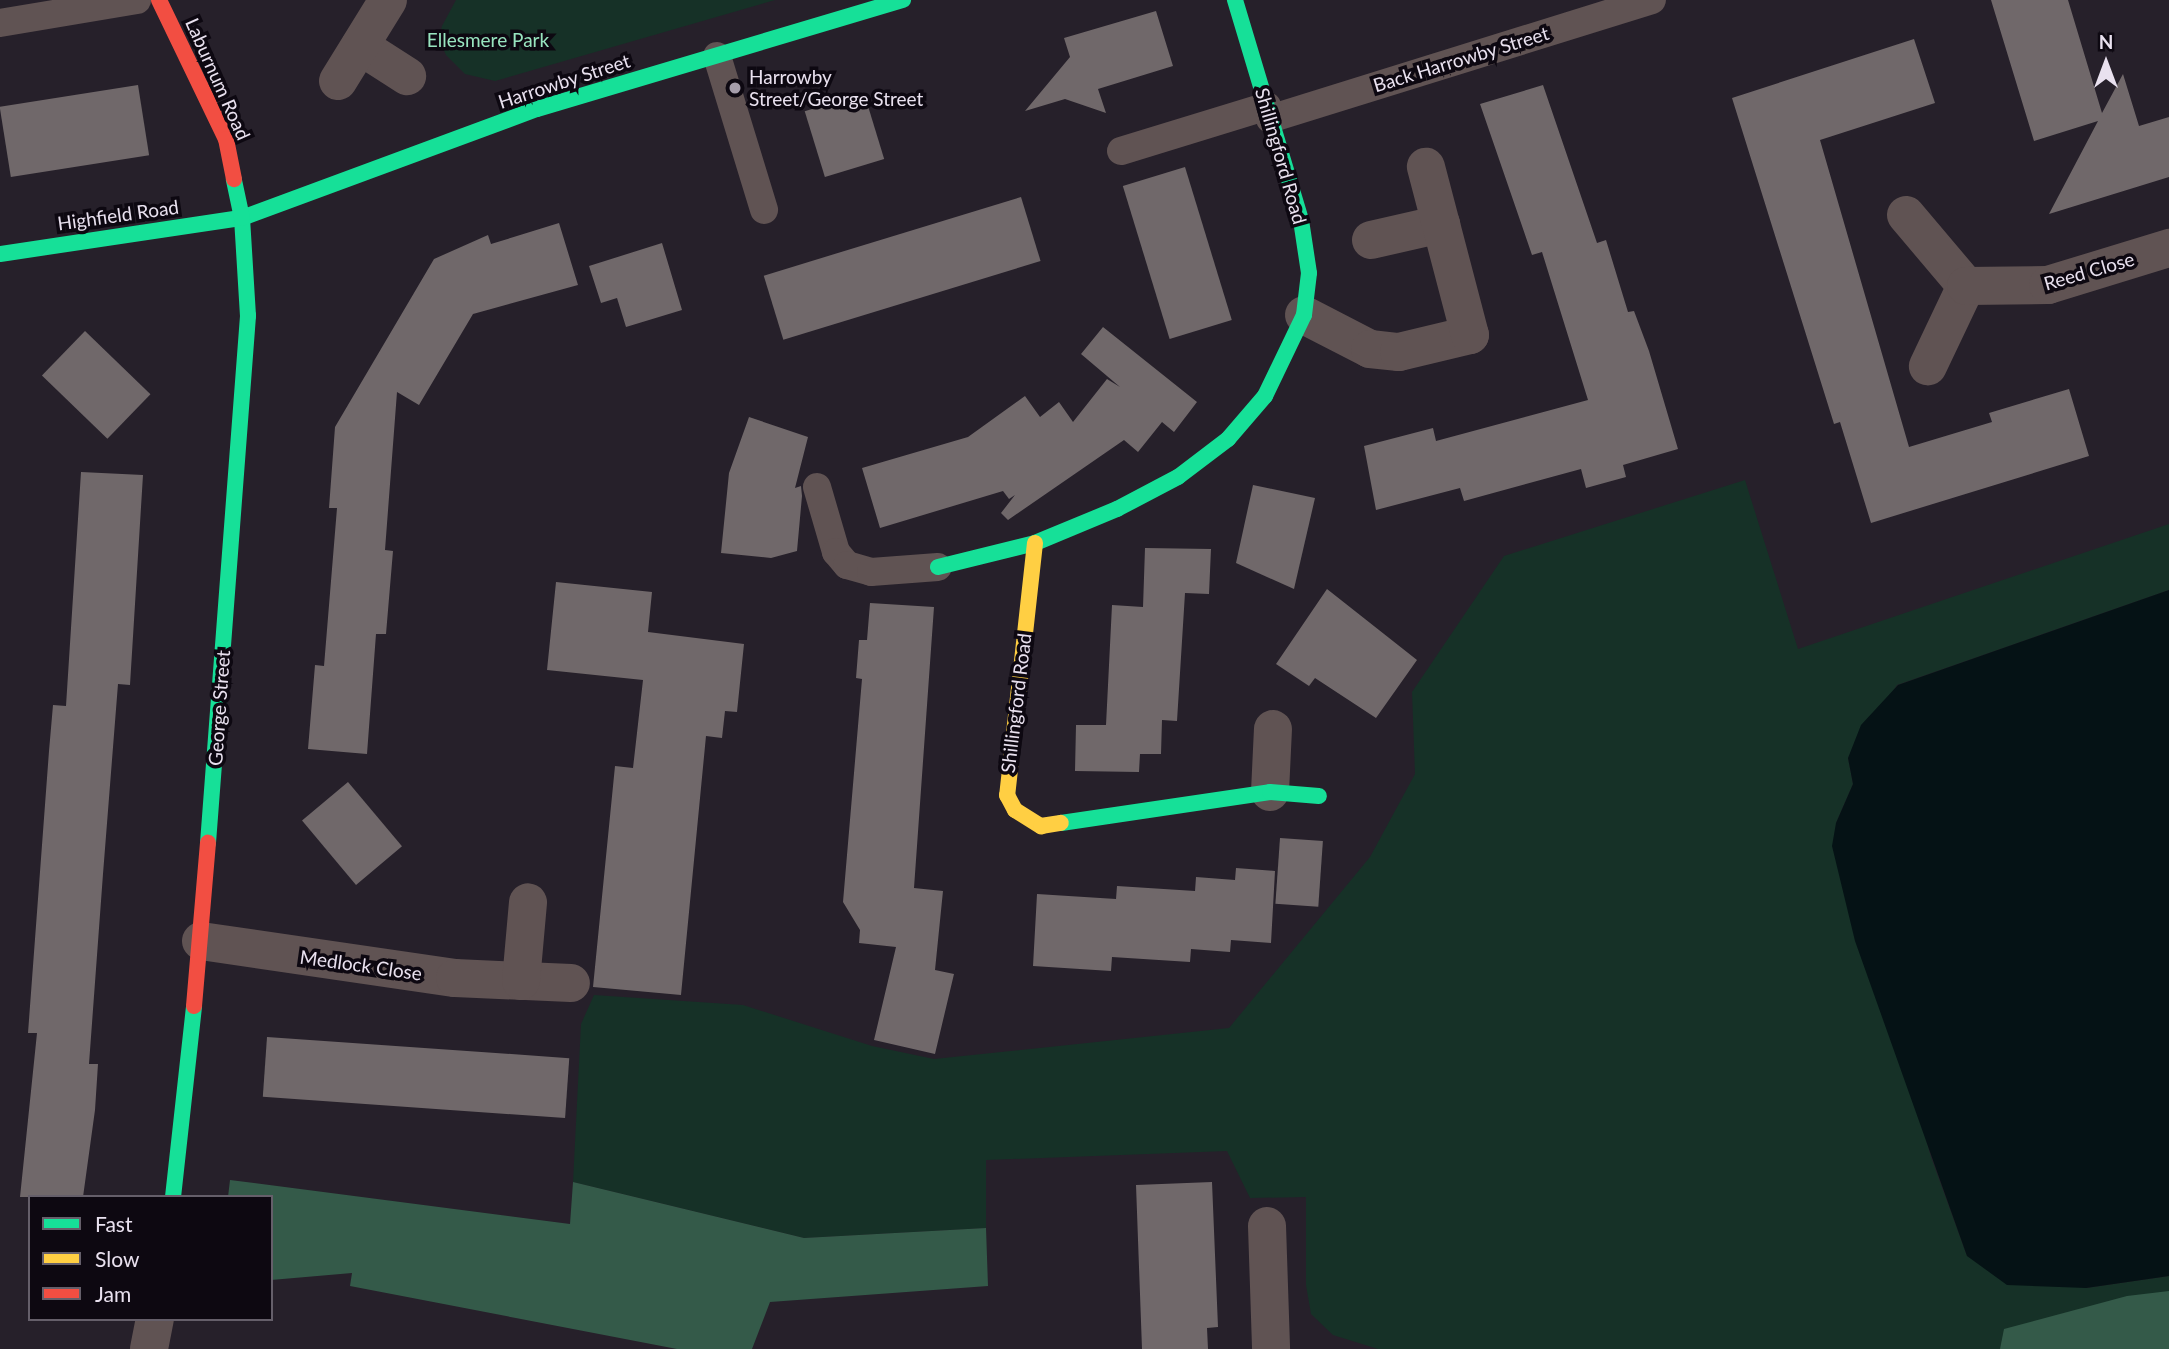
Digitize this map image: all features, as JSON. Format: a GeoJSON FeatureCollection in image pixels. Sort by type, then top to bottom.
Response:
{"type":"FeatureCollection","features":[{"type":"Feature","properties":{"kind":"street","name":"Laburnum Road"},"geometry":{"type":"LineString","coordinates":[[159,0],[226,139],[242,218]]}},
{"type":"Feature","properties":{"kind":"street"},"geometry":{"type":"LineString","coordinates":[[338,81],[388,0]]}},
{"type":"Feature","properties":{"kind":"street","name":"Harrowby Street"},"geometry":{"type":"LineString","coordinates":[[242,218],[537,109],[903,0]]}},
{"type":"Feature","properties":{"kind":"street","name":"Shillingford Road"},"geometry":{"type":"LineString","coordinates":[[938,567],[1035,544],[1142,496],[1178,477],[1228,439],[1265,396],[1304,315],[1309,273],[1301,220],[1235,0]]}},
{"type":"Feature","properties":{"kind":"street"},"geometry":{"type":"LineString","coordinates":[[360,46],[407,76]]}},
{"type":"Feature","properties":{"kind":"street"},"geometry":{"type":"LineString","coordinates":[[1304,315],[1370,349],[1399,352],[1470,335],[1426,167]]}},
{"type":"Feature","properties":{"kind":"street"},"geometry":{"type":"LineString","coordinates":[[1906,215],[1966,286],[1928,366]]}},
{"type":"Feature","properties":{"kind":"street","name":"Highfield Road"},"geometry":{"type":"LineString","coordinates":[[0,254],[242,218]]}},
{"type":"Feature","properties":{"kind":"street","name":"George Street"},"geometry":{"type":"LineString","coordinates":[[173,1195],[201,941],[248,316],[242,218]]}},
{"type":"Feature","properties":{"kind":"street"},"geometry":{"type":"LineString","coordinates":[[1371,240],[1441,224]]}},
{"type":"Feature","properties":{"kind":"street","name":"Reed Close"},"geometry":{"type":"LineString","coordinates":[[1966,286],[2048,285],[2169,248]]}},
{"type":"Feature","properties":{"kind":"street","name":"Shillingford Road"},"geometry":{"type":"LineString","coordinates":[[1035,544],[1006,776],[1007,795],[1016,810],[1041,826],[1270,792],[1319,796]]}},
{"type":"Feature","properties":{"kind":"street"},"geometry":{"type":"LineString","coordinates":[[1270,792],[1273,729]]}},
{"type":"Feature","properties":{"kind":"street"},"geometry":{"type":"LineString","coordinates":[[521,981],[528,902]]}},
{"type":"Feature","properties":{"kind":"street","name":"Medlock Close"},"geometry":{"type":"LineString","coordinates":[[201,941],[455,978],[571,983]]}},
{"type":"Feature","properties":{"kind":"street"},"geometry":{"type":"LineString","coordinates":[[1267,1226],[1271,1349]]}},
{"type":"Feature","properties":{"kind":"street"},"geometry":{"type":"LineString","coordinates":[[149,1349],[155,1321]]}},
{"type":"Feature","properties":{"kind":"lane"},"geometry":{"type":"LineString","coordinates":[[0,23],[137,0]]}},
{"type":"Feature","properties":{"kind":"lane","name":"Back Harrowby Street"},"geometry":{"type":"LineString","coordinates":[[1121,151],[1268,112],[1652,0]]}},
{"type":"Feature","properties":{"kind":"lane"},"geometry":{"type":"LineString","coordinates":[[717,56],[764,209]]}},
{"type":"Feature","properties":{"kind":"lane"},"geometry":{"type":"LineString","coordinates":[[817,487],[836,552],[847,565],[871,572],[938,567]]}},
{"type":"Feature","properties":{"kind":"green space","name":"Ellesmere Park"},"geometry":{"type":"Polygon","coordinates":[[[456,0],[775,0],[495,81],[465,74],[446,55],[439,39],[442,26],[456,0]]]}},
{"type":"Feature","properties":{"kind":"green space"},"geometry":{"type":"Polygon","coordinates":[[[1745,480],[1798,649],[2169,524],[2169,590],[1897,685],[1848,758],[1853,784],[1836,823],[1931,1157],[1967,1256],[2086,1288],[2169,1276],[2169,1349],[1378,1349],[1333,1335],[1311,1314],[1306,1285],[1306,1197],[1250,1198],[1227,1151],[986,1160],[986,1228],[804,1238],[573,1182],[581,1024],[594,995],[743,1005],[872,1046],[934,1059],[1229,1028],[1370,857],[1415,774],[1412,692],[1504,556],[1745,480]]]}},
{"type":"Feature","properties":{"kind":"green space"},"geometry":{"type":"Polygon","coordinates":[[[230,1180],[570,1224],[573,1182],[804,1238],[986,1228],[988,1286],[770,1302],[752,1349],[677,1349],[350,1286],[352,1273],[273,1280],[273,1195],[228,1195],[230,1180]]]}},
{"type":"Feature","properties":{"kind":"green space"},"geometry":{"type":"Polygon","coordinates":[[[2169,1291],[2169,1349],[2000,1349],[2004,1329],[2127,1296],[2169,1291]]]}},
{"type":"Feature","properties":{"kind":"shaded area"},"geometry":{"type":"Polygon","coordinates":[[[2169,590],[2169,1276],[2086,1288],[2007,1285],[1967,1256],[1855,941],[1832,846],[1836,823],[1853,784],[1848,758],[1861,725],[1898,685],[2169,590]]]}},
{"type":"Feature","properties":{"kind":"building"},"geometry":{"type":"Polygon","coordinates":[[[1991,0],[2068,0],[2102,113],[2123,74],[2139,126],[2169,117],[2169,177],[2049,214],[2098,121],[2034,141],[1991,0]]]}},
{"type":"Feature","properties":{"kind":"building"},"geometry":{"type":"Polygon","coordinates":[[[1156,11],[1173,66],[1098,89],[1106,113],[1065,99],[1025,111],[1070,57],[1064,38],[1156,11]]]}},
{"type":"Feature","properties":{"kind":"building"},"geometry":{"type":"Polygon","coordinates":[[[1914,39],[1935,103],[1820,140],[1909,447],[1992,422],[1989,413],[2069,389],[2089,456],[1871,523],[1840,422],[1834,424],[1732,98],[1914,39]]]}},
{"type":"Feature","properties":{"kind":"building"},"geometry":{"type":"Polygon","coordinates":[[[138,85],[149,155],[11,177],[0,107],[138,85]]]}},
{"type":"Feature","properties":{"kind":"building"},"geometry":{"type":"Polygon","coordinates":[[[1543,85],[1597,243],[1606,240],[1628,312],[1634,311],[1649,351],[1678,449],[1623,465],[1626,477],[1586,488],[1581,469],[1464,501],[1460,488],[1376,510],[1364,446],[1433,428],[1436,441],[1588,400],[1542,252],[1532,255],[1480,104],[1543,85]]]}},
{"type":"Feature","properties":{"kind":"building"},"geometry":{"type":"Polygon","coordinates":[[[864,93],[884,159],[825,177],[805,111],[864,93]]]}},
{"type":"Feature","properties":{"kind":"building"},"geometry":{"type":"Polygon","coordinates":[[[1185,167],[1232,320],[1170,339],[1123,186],[1185,167]]]}},
{"type":"Feature","properties":{"kind":"building"},"geometry":{"type":"Polygon","coordinates":[[[1021,197],[1041,261],[783,340],[764,276],[1021,197]]]}},
{"type":"Feature","properties":{"kind":"building"},"geometry":{"type":"Polygon","coordinates":[[[559,223],[578,285],[473,314],[419,405],[397,392],[385,550],[393,551],[386,634],[376,634],[367,754],[308,749],[315,665],[324,666],[337,508],[329,508],[335,427],[434,259],[488,235],[491,244],[559,223]]]}},
{"type":"Feature","properties":{"kind":"building"},"geometry":{"type":"Polygon","coordinates":[[[662,243],[682,310],[626,327],[617,298],[601,303],[589,266],[662,243]]]}},
{"type":"Feature","properties":{"kind":"building"},"geometry":{"type":"Polygon","coordinates":[[[1103,327],[1197,402],[1174,432],[1162,422],[1138,452],[1124,440],[1008,520],[1001,513],[1015,495],[1009,499],[1003,491],[880,528],[862,468],[968,437],[1025,396],[1040,417],[1059,402],[1073,422],[1107,379],[1120,387],[1081,354],[1103,327]]]}},
{"type":"Feature","properties":{"kind":"building"},"geometry":{"type":"Polygon","coordinates":[[[85,331],[150,394],[107,439],[42,376],[85,331]]]}},
{"type":"Feature","properties":{"kind":"building"},"geometry":{"type":"Polygon","coordinates":[[[749,417],[808,437],[795,488],[801,486],[802,496],[797,551],[771,558],[721,553],[729,473],[749,417]]]}},
{"type":"Feature","properties":{"kind":"building"},"geometry":{"type":"Polygon","coordinates":[[[81,472],[143,475],[130,685],[118,684],[89,1064],[98,1064],[95,1110],[83,1195],[20,1197],[37,1033],[28,1033],[53,705],[66,706],[81,472]]]}},
{"type":"Feature","properties":{"kind":"building"},"geometry":{"type":"Polygon","coordinates":[[[1253,485],[1315,498],[1294,589],[1236,563],[1253,485]]]}},
{"type":"Feature","properties":{"kind":"building"},"geometry":{"type":"Polygon","coordinates":[[[1145,548],[1211,549],[1209,594],[1185,593],[1177,721],[1162,720],[1161,754],[1140,754],[1139,772],[1075,771],[1076,725],[1106,725],[1112,605],[1143,607],[1145,548]]]}},
{"type":"Feature","properties":{"kind":"building"},"geometry":{"type":"Polygon","coordinates":[[[556,582],[652,592],[648,632],[744,644],[737,712],[725,711],[722,738],[706,736],[681,995],[593,987],[615,766],[633,768],[643,680],[547,670],[556,582]]]}},
{"type":"Feature","properties":{"kind":"building"},"geometry":{"type":"Polygon","coordinates":[[[1327,589],[1417,660],[1376,718],[1315,678],[1309,686],[1276,664],[1327,589]]]}},
{"type":"Feature","properties":{"kind":"building"},"geometry":{"type":"Polygon","coordinates":[[[870,603],[934,607],[914,888],[943,891],[935,970],[954,974],[935,1054],[874,1040],[896,947],[859,943],[860,930],[843,902],[862,679],[856,678],[859,640],[867,640],[870,603]]]}},
{"type":"Feature","properties":{"kind":"building"},"geometry":{"type":"Polygon","coordinates":[[[348,782],[402,846],[356,885],[302,821],[348,782]]]}},
{"type":"Feature","properties":{"kind":"building"},"geometry":{"type":"Polygon","coordinates":[[[1280,838],[1323,841],[1318,907],[1275,904],[1280,838]]]}},
{"type":"Feature","properties":{"kind":"building"},"geometry":{"type":"Polygon","coordinates":[[[1236,868],[1275,871],[1271,943],[1231,940],[1230,952],[1191,949],[1190,962],[1112,957],[1111,971],[1033,966],[1037,894],[1116,899],[1117,886],[1195,891],[1196,877],[1235,880],[1236,868]]]}},
{"type":"Feature","properties":{"kind":"building"},"geometry":{"type":"Polygon","coordinates":[[[267,1037],[569,1058],[565,1118],[263,1097],[267,1037]]]}},
{"type":"Feature","properties":{"kind":"building"},"geometry":{"type":"Polygon","coordinates":[[[1212,1182],[1218,1327],[1207,1328],[1208,1349],[1142,1349],[1136,1185],[1212,1182]]]}},
{"type":"Feature","properties":{"kind":"traffic: fast"},"geometry":{"type":"LineString","coordinates":[[0,254],[242,218],[537,109],[903,0]]}},
{"type":"Feature","properties":{"kind":"traffic: fast"},"geometry":{"type":"LineString","coordinates":[[938,567],[1035,543],[1117,509],[1178,477],[1228,439],[1265,396],[1304,315],[1309,273],[1301,220],[1235,0]]}},
{"type":"Feature","properties":{"kind":"traffic: fast"},"geometry":{"type":"LineString","coordinates":[[208,843],[248,316],[242,218],[234,179]]}},
{"type":"Feature","properties":{"kind":"traffic: fast"},"geometry":{"type":"LineString","coordinates":[[1061,823],[1270,792],[1319,796]]}},
{"type":"Feature","properties":{"kind":"traffic: fast"},"geometry":{"type":"LineString","coordinates":[[173,1195],[194,1006]]}},
{"type":"Feature","properties":{"kind":"traffic: slow"},"geometry":{"type":"LineString","coordinates":[[1035,543],[1007,795],[1015,810],[1041,826],[1061,823]]}},
{"type":"Feature","properties":{"kind":"traffic: jam"},"geometry":{"type":"LineString","coordinates":[[159,0],[226,139],[234,179]]}},
{"type":"Feature","properties":{"kind":"traffic: jam"},"geometry":{"type":"LineString","coordinates":[[194,1006],[208,843]]}},
{"type":"Feature","properties":{"kind":"place","name":"Harrowby Street/George Street"},"geometry":{"type":"Point","coordinates":[735,88]}}]}
